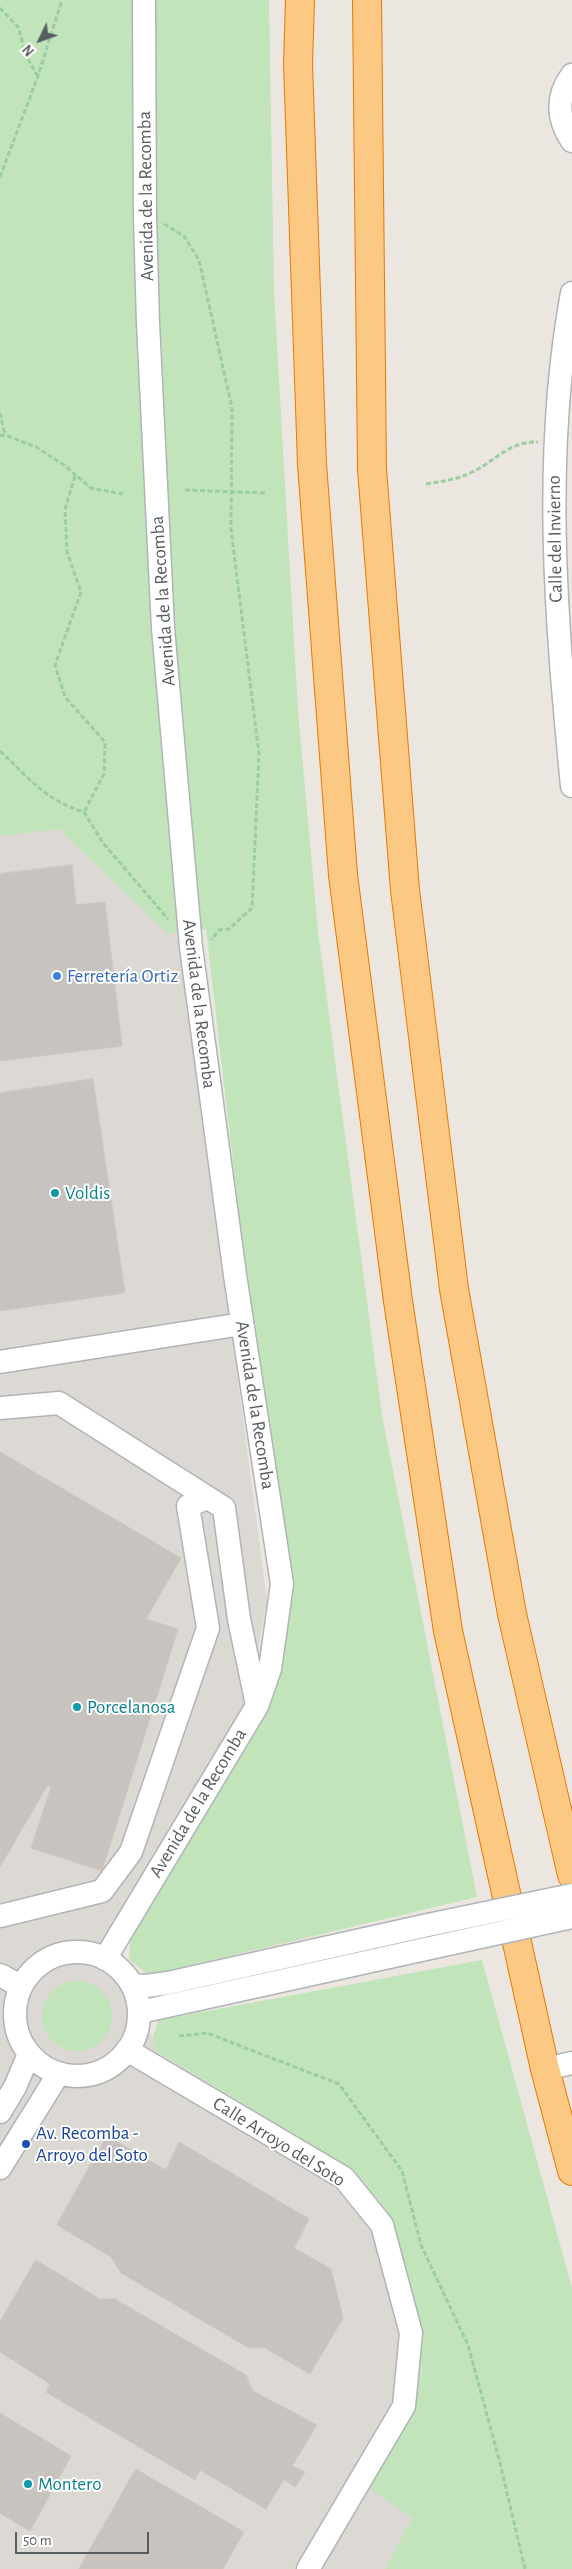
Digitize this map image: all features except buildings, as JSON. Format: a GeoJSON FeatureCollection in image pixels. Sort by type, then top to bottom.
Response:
{"type":"FeatureCollection","features":[{"type":"Feature","properties":{"kind":"highway"},"geometry":{"type":"LineString","coordinates":[[300,0],[298,64],[312,464],[343,875],[398,1301],[448,1631],[545,2069],[572,2171]]}},
{"type":"Feature","properties":{"kind":"highway"},"geometry":{"type":"LineString","coordinates":[[367,0],[372,469],[405,890],[454,1289],[512,1614],[572,1875]]}},
{"type":"Feature","properties":{"kind":"street","name":"Avenida de la Recomba"},"geometry":{"type":"LineString","coordinates":[[105,1959],[257,1706],[270,1669],[282,1584],[242,1324],[189,928],[163,628],[145,217],[144,0]]}},
{"type":"Feature","properties":{"kind":"street"},"geometry":{"type":"LineString","coordinates":[[572,75],[562,90],[559,108],[562,125],[572,141]]}},
{"type":"Feature","properties":{"kind":"street","name":"Calle del Invierno"},"geometry":{"type":"LineString","coordinates":[[572,293],[562,359],[553,494],[557,628],[572,786]]}},
{"type":"Feature","properties":{"kind":"street"},"geometry":{"type":"LineString","coordinates":[[0,1362],[242,1324]]}},
{"type":"Feature","properties":{"kind":"street"},"geometry":{"type":"LineString","coordinates":[[0,1408],[59,1403],[224,1508],[239,1619],[257,1706]]}},
{"type":"Feature","properties":{"kind":"street"},"geometry":{"type":"LineString","coordinates":[[0,1916],[102,1891],[131,1852],[208,1628],[188,1506],[207,1498]]}},
{"type":"Feature","properties":{"kind":"street"},"geometry":{"type":"LineString","coordinates":[[132,1985],[146,1986],[168,1983],[572,1895]]}},
{"type":"Feature","properties":{"kind":"street"},"geometry":{"type":"LineString","coordinates":[[140,2012],[572,1917]]}},
{"type":"Feature","properties":{"kind":"street"},"geometry":{"type":"LineString","coordinates":[[80,1953],[105,1959],[115,1964],[132,1985],[140,2012],[135,2034],[127,2050],[114,2064],[98,2072],[79,2075],[59,2073],[46,2068],[29,2054],[20,2040],[15,2025],[20,1986],[28,1973],[42,1962],[58,1954],[80,1953]]}},
{"type":"Feature","properties":{"kind":"street"},"geometry":{"type":"LineString","coordinates":[[0,1975],[20,1986]]}},
{"type":"Feature","properties":{"kind":"street","name":"Calle Arroyo del Soto"},"geometry":{"type":"LineString","coordinates":[[127,2050],[344,2178],[382,2226],[412,2333],[404,2406],[308,2569]]}},
{"type":"Feature","properties":{"kind":"street"},"geometry":{"type":"LineString","coordinates":[[0,2112],[15,2086],[29,2054]]}},
{"type":"Feature","properties":{"kind":"street"},"geometry":{"type":"LineString","coordinates":[[545,2069],[572,2063]]}},
{"type":"Feature","properties":{"kind":"street"},"geometry":{"type":"LineString","coordinates":[[0,2168],[59,2073]]}},
{"type":"Feature","properties":{"kind":"path"},"geometry":{"type":"LineString","coordinates":[[0,177],[38,76],[62,0]]}},
{"type":"Feature","properties":{"kind":"path"},"geometry":{"type":"LineString","coordinates":[[0,8],[19,28],[26,54],[38,76]]}},
{"type":"Feature","properties":{"kind":"path"},"geometry":{"type":"LineString","coordinates":[[145,217],[166,225],[184,236],[199,260],[232,408],[230,530],[259,754],[252,908],[229,929],[219,930],[206,946]]}},
{"type":"Feature","properties":{"kind":"path"},"geometry":{"type":"LineString","coordinates":[[0,413],[5,435]]}},
{"type":"Feature","properties":{"kind":"path"},"geometry":{"type":"LineString","coordinates":[[0,436],[5,435],[36,447],[64,465],[91,488],[123,494]]}},
{"type":"Feature","properties":{"kind":"path"},"geometry":{"type":"LineString","coordinates":[[426,484],[459,478],[473,472],[512,445],[530,441],[546,442]]}},
{"type":"Feature","properties":{"kind":"path"},"geometry":{"type":"LineString","coordinates":[[75,476],[66,509],[67,552],[81,592],[55,665],[65,698],[105,742],[104,774],[84,812]]}},
{"type":"Feature","properties":{"kind":"path"},"geometry":{"type":"LineString","coordinates":[[185,490],[266,493]]}},
{"type":"Feature","properties":{"kind":"path"},"geometry":{"type":"LineString","coordinates":[[0,751],[44,793],[62,805],[84,812],[103,843],[172,923]]}},
{"type":"Feature","properties":{"kind":"shaded area"},"geometry":{"type":"Polygon","coordinates":[[[59,828],[168,934],[179,933],[267,1601],[249,1696],[113,1924],[157,2052],[347,2167],[385,2206],[407,2270],[422,2370],[413,2405],[414,2518],[385,2569],[0,2569],[0,836],[59,828]]]}},
{"type":"Feature","properties":{"kind":"green space"},"geometry":{"type":"Polygon","coordinates":[[[0,0],[269,0],[274,293],[298,711],[318,931],[382,1415],[477,1897],[167,1971],[147,1974],[129,1959],[131,1936],[287,1627],[206,929],[168,934],[59,829],[0,836],[0,0]]]}},
{"type":"Feature","properties":{"kind":"green space"},"geometry":{"type":"Polygon","coordinates":[[[482,1960],[572,2288],[572,2569],[385,2569],[413,2518],[370,2489],[413,2405],[422,2370],[407,2270],[385,2206],[347,2167],[157,2052],[152,2038],[159,2020],[482,1960]]]}},
{"type":"Feature","properties":{"kind":"green space"},"geometry":{"type":"Polygon","coordinates":[[[77,1981],[90,1984],[102,1991],[109,2003],[112,2016],[109,2029],[102,2041],[90,2048],[77,2051],[64,2048],[52,2041],[45,2029],[42,2016],[45,2003],[52,1991],[64,1984],[77,1981]]]}},
{"type":"Feature","properties":{"kind":"place","name":"Ferretería Ortiz"},"geometry":{"type":"Point","coordinates":[57,976]}},
{"type":"Feature","properties":{"kind":"place","name":"Voldis"},"geometry":{"type":"Point","coordinates":[55,1193]}},
{"type":"Feature","properties":{"kind":"place","name":"Porcelanosa"},"geometry":{"type":"Point","coordinates":[77,1707]}},
{"type":"Feature","properties":{"kind":"place","name":"Av. Recomba - Arroyo del Soto"},"geometry":{"type":"Point","coordinates":[26,2144]}},
{"type":"Feature","properties":{"kind":"place","name":"Montero"},"geometry":{"type":"Point","coordinates":[28,2484]}}]}
